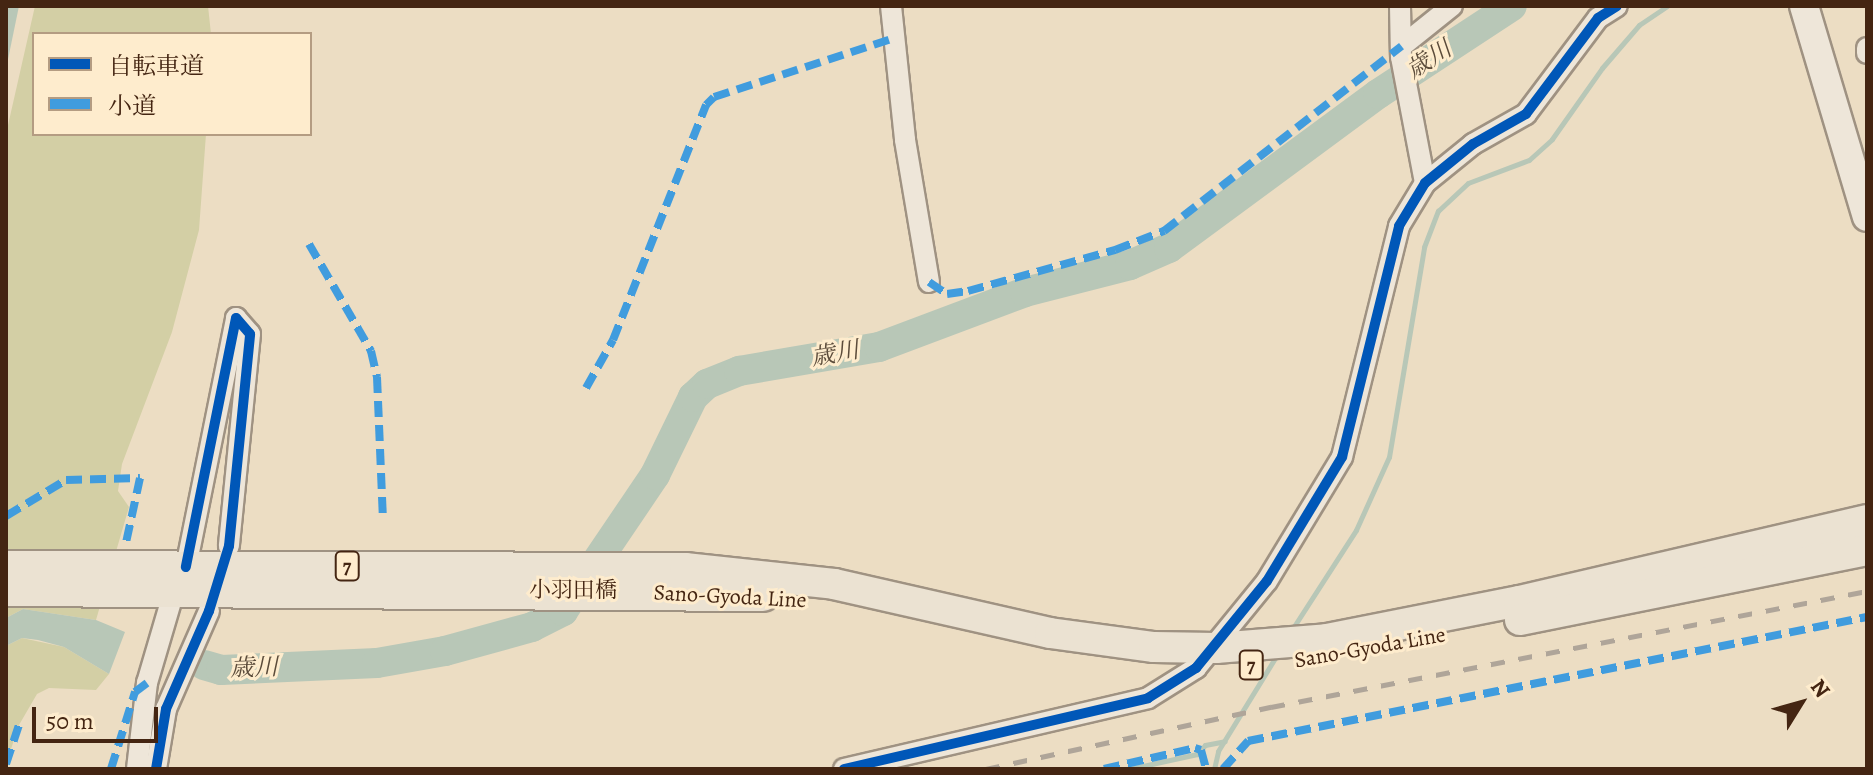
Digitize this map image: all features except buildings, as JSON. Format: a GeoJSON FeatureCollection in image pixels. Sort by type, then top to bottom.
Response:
{"type":"FeatureCollection","features":[{"type":"Feature","properties":{"kind":"main road","name":"Sano-Gyoda Line"},"geometry":{"type":"LineString","coordinates":[[1206,658],[1327,639],[1519,601],[1867,520]]}},
{"type":"Feature","properties":{"kind":"main road","name":"Sano-Gyoda Line"},"geometry":{"type":"LineString","coordinates":[[639,579],[827,603],[1041,650],[1206,658],[1328,657],[1867,550]]}},
{"type":"Feature","properties":{"kind":"main road","name":"7"},"geometry":{"type":"LineString","coordinates":[[6,566],[165,579]]}},
{"type":"Feature","properties":{"kind":"main road","name":"小羽田橋"},"geometry":{"type":"LineString","coordinates":[[165,579],[539,566],[639,579]]}},
{"type":"Feature","properties":{"kind":"main road","name":"7"},"geometry":{"type":"LineString","coordinates":[[6,591],[165,579]]}},
{"type":"Feature","properties":{"kind":"main road","name":"小羽田橋"},"geometry":{"type":"LineString","coordinates":[[165,579],[516,592],[639,579]]}},
{"type":"Feature","properties":{"kind":"street"},"geometry":{"type":"LineString","coordinates":[[891,6],[905,140],[929,282]]}},
{"type":"Feature","properties":{"kind":"street"},"geometry":{"type":"LineString","coordinates":[[1400,6],[1402,52],[1425,183]]}},
{"type":"Feature","properties":{"kind":"street"},"geometry":{"type":"LineString","coordinates":[[1402,52],[1452,6]]}},
{"type":"Feature","properties":{"kind":"street"},"geometry":{"type":"LineString","coordinates":[[844,769],[1148,698],[1206,658],[1267,581],[1342,457],[1399,226],[1425,183],[1473,144],[1526,114],[1598,18],[1617,6]]}},
{"type":"Feature","properties":{"kind":"street"},"geometry":{"type":"LineString","coordinates":[[1804,6],[1867,217]]}},
{"type":"Feature","properties":{"kind":"street"},"geometry":{"type":"LineString","coordinates":[[137,769],[147,683],[165,579],[236,318],[250,334],[229,546]]}},
{"type":"Feature","properties":{"kind":"street"},"geometry":{"type":"LineString","coordinates":[[156,769],[166,709],[209,611]]}},
{"type":"Feature","properties":{"kind":"shaded area"},"geometry":{"type":"Polygon","coordinates":[[[6,6],[19,6],[6,69],[6,6]]]}},
{"type":"Feature","properties":{"kind":"shaded area"},"geometry":{"type":"Polygon","coordinates":[[[35,6],[208,6],[211,32],[32,32],[32,136],[206,136],[199,230],[172,332],[122,464],[118,491],[129,507],[96,620],[23,609],[6,618],[6,134],[35,6]]]}},
{"type":"Feature","properties":{"kind":"shaded area"},"geometry":{"type":"Polygon","coordinates":[[[23,609],[96,620],[125,632],[109,674],[64,647],[22,638],[6,646],[6,618],[23,609]]]}},
{"type":"Feature","properties":{"kind":"shaded area"},"geometry":{"type":"Polygon","coordinates":[[[22,638],[64,647],[109,674],[96,690],[49,688],[37,694],[19,725],[6,764],[6,646],[22,638]]]}},
{"type":"Feature","properties":{"kind":"waterway","name":"歳川"},"geometry":{"type":"LineString","coordinates":[[204,665],[221,670],[377,663],[445,651],[532,627],[563,611],[655,475],[693,397],[707,384],[739,371],[879,347],[1025,292],[1130,265],[1169,248],[1378,94],[1512,6]]}},
{"type":"Feature","properties":{"kind":"waterway"},"geometry":{"type":"LineString","coordinates":[[1291,631],[1356,530],[1389,457],[1424,247],[1438,211],[1468,183],[1529,160],[1552,139],[1602,68],[1639,25],[1667,6]]}},
{"type":"Feature","properties":{"kind":"waterway"},"geometry":{"type":"LineString","coordinates":[[1214,769],[1218,751],[1278,653]]}},
{"type":"Feature","properties":{"kind":"waterway"},"geometry":{"type":"LineString","coordinates":[[1129,769],[1197,754],[1205,745],[1225,741]]}},
{"type":"Feature","properties":{"kind":"railway"},"geometry":{"type":"LineString","coordinates":[[986,769],[1271,707],[1867,591]]}},
{"type":"Feature","properties":{"kind":"marked path"},"geometry":{"type":"LineString","coordinates":[[586,388],[613,340],[706,105],[714,97],[894,38]]}},
{"type":"Feature","properties":{"kind":"marked path"},"geometry":{"type":"LineString","coordinates":[[929,282],[947,294],[968,291],[1115,250],[1164,231],[1402,46]]}},
{"type":"Feature","properties":{"kind":"marked path"},"geometry":{"type":"LineString","coordinates":[[309,244],[371,351],[377,377],[383,519]]}},
{"type":"Feature","properties":{"kind":"marked path"},"geometry":{"type":"LineString","coordinates":[[6,516],[66,480],[140,478],[126,543]]}},
{"type":"Feature","properties":{"kind":"marked path"},"geometry":{"type":"LineString","coordinates":[[1223,769],[1248,741],[1867,617]]}},
{"type":"Feature","properties":{"kind":"marked path"},"geometry":{"type":"LineString","coordinates":[[111,769],[135,692],[147,683]]}},
{"type":"Feature","properties":{"kind":"marked path"},"geometry":{"type":"LineString","coordinates":[[6,764],[19,725]]}},
{"type":"Feature","properties":{"kind":"marked path"},"geometry":{"type":"LineString","coordinates":[[1104,769],[1195,748],[1201,750],[1206,769]]}},
{"type":"Feature","properties":{"kind":"cycle path"},"geometry":{"type":"LineString","coordinates":[[844,769],[1148,698],[1196,668],[1267,581],[1342,457],[1399,226],[1425,183],[1473,144],[1526,114],[1598,18],[1617,6]]}},
{"type":"Feature","properties":{"kind":"cycle path"},"geometry":{"type":"LineString","coordinates":[[156,769],[166,709],[209,611],[229,546],[250,334],[236,318],[186,567]]}}]}
